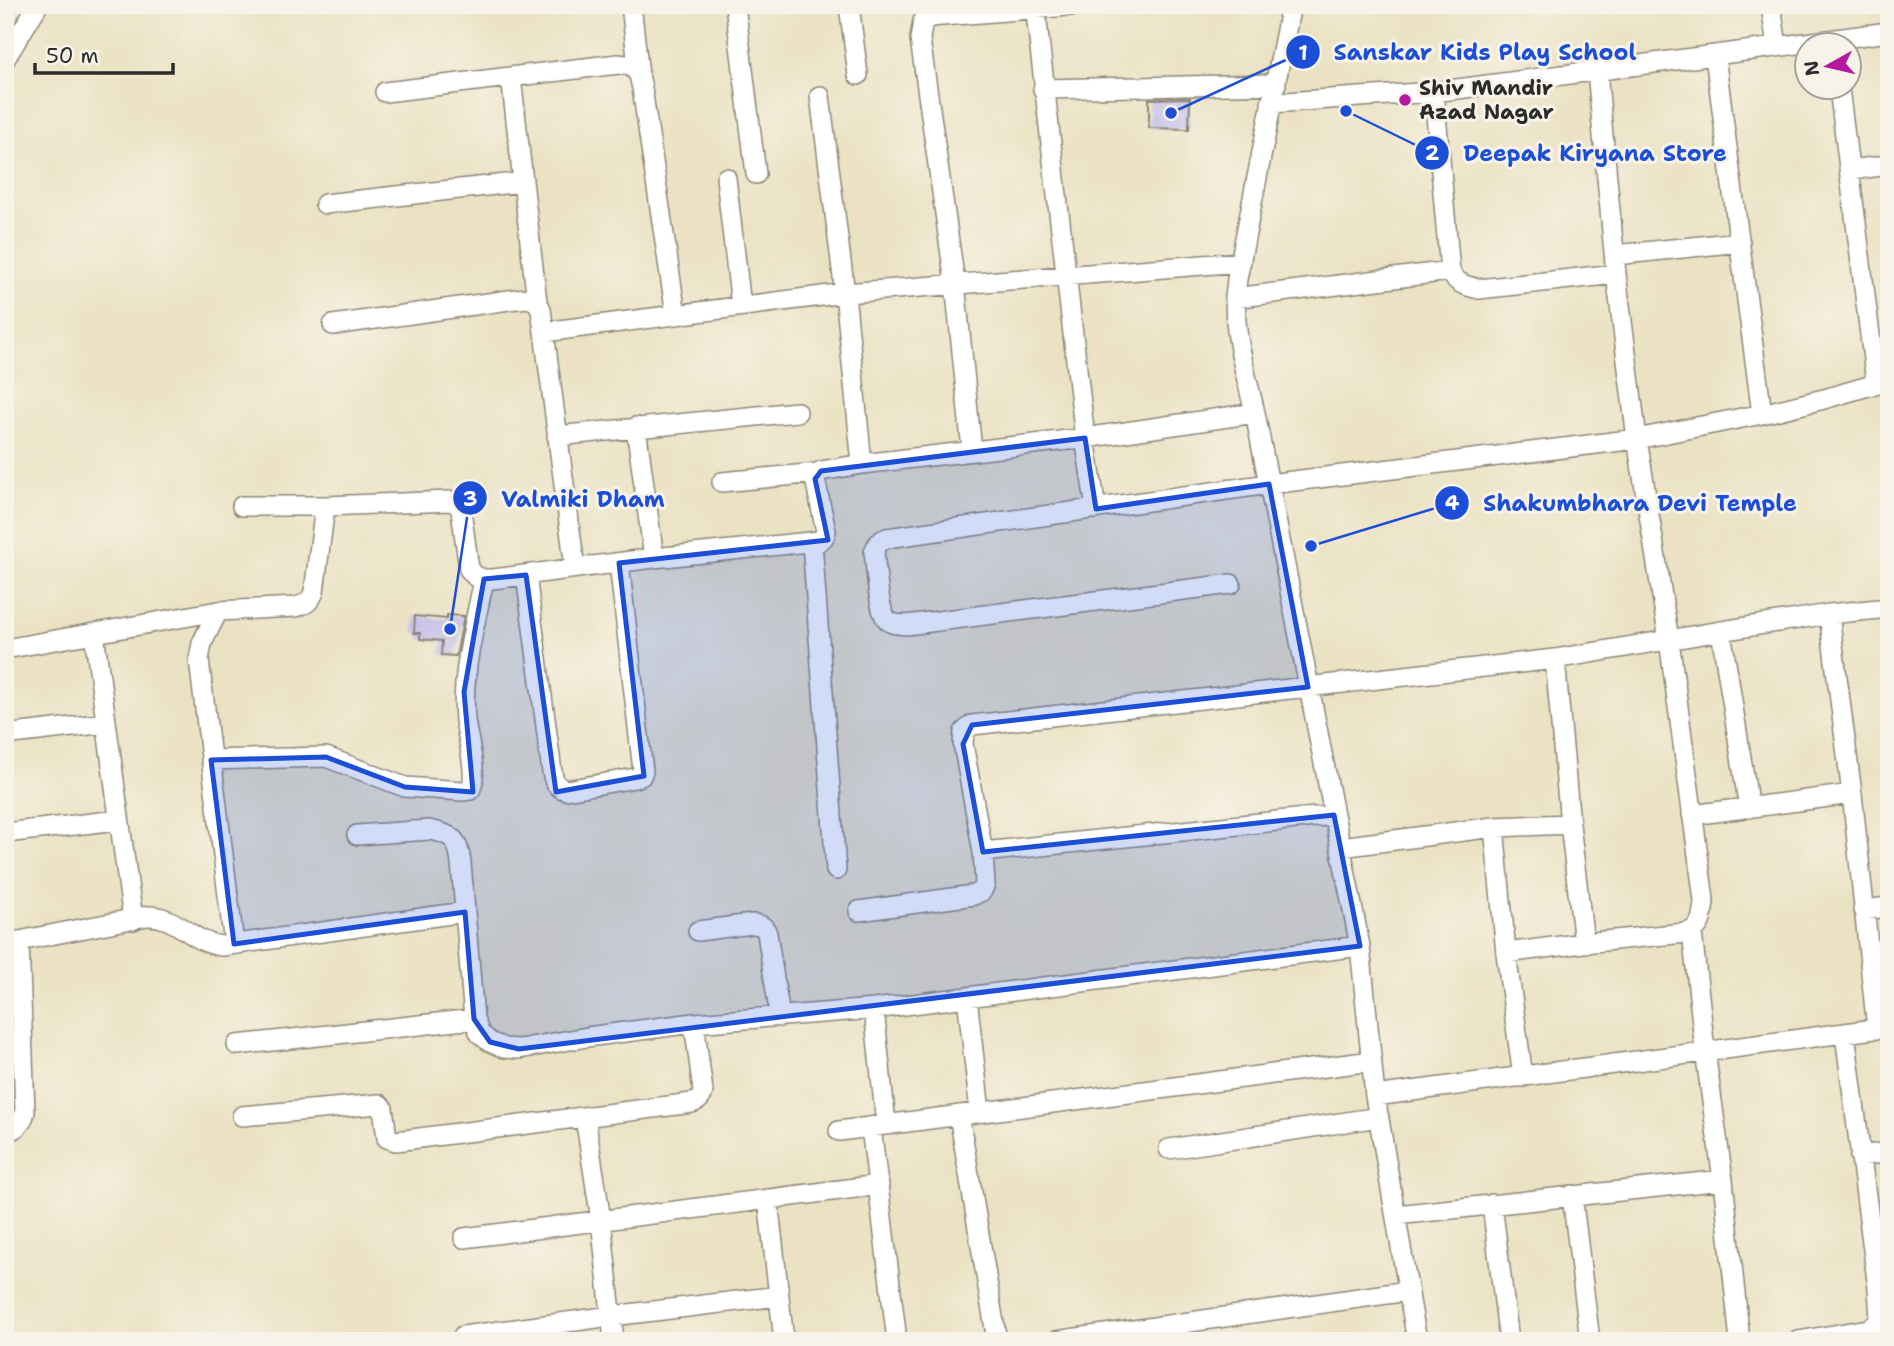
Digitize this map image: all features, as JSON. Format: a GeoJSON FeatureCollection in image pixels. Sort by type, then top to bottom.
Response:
{"type":"FeatureCollection","features":[{"type":"Feature","properties":{"kind":"street"},"geometry":{"type":"LineString","coordinates":[[5,60],[38,5]]}},
{"type":"Feature","properties":{"kind":"street"},"geometry":{"type":"LineString","coordinates":[[631,5],[639,75],[676,315]]}},
{"type":"Feature","properties":{"kind":"street"},"geometry":{"type":"LineString","coordinates":[[735,5],[756,174]]}},
{"type":"Feature","properties":{"kind":"street"},"geometry":{"type":"LineString","coordinates":[[849,5],[858,75]]}},
{"type":"Feature","properties":{"kind":"street"},"geometry":{"type":"LineString","coordinates":[[972,451],[954,283],[920,39],[923,21],[931,17],[1081,5]]}},
{"type":"Feature","properties":{"kind":"street"},"geometry":{"type":"LineString","coordinates":[[1291,5],[1234,298],[1236,330],[1255,413],[1360,946],[1375,1096],[1417,1341]]}},
{"type":"Feature","properties":{"kind":"street"},"geometry":{"type":"LineString","coordinates":[[1771,5],[1777,47]]}},
{"type":"Feature","properties":{"kind":"street"},"geometry":{"type":"LineString","coordinates":[[1035,7],[1085,438],[1096,509]]}},
{"type":"Feature","properties":{"kind":"street"},"geometry":{"type":"LineString","coordinates":[[1862,37],[1889,32]]}},
{"type":"Feature","properties":{"kind":"street"},"geometry":{"type":"LineString","coordinates":[[1272,103],[1434,92],[1792,46]]}},
{"type":"Feature","properties":{"kind":"street"},"geometry":{"type":"LineString","coordinates":[[1715,56],[1762,414]]}},
{"type":"Feature","properties":{"kind":"street"},"geometry":{"type":"LineString","coordinates":[[385,92],[618,64],[632,66],[639,75]]}},
{"type":"Feature","properties":{"kind":"street"},"geometry":{"type":"LineString","coordinates":[[1506,953],[1692,932],[1698,927],[1702,917],[1704,900],[1669,640],[1637,439],[1615,265],[1597,71]]}},
{"type":"Feature","properties":{"kind":"street"},"geometry":{"type":"LineString","coordinates":[[511,77],[537,302],[541,309],[575,568]]}},
{"type":"Feature","properties":{"kind":"street"},"geometry":{"type":"LineString","coordinates":[[1044,89],[1276,83]]}},
{"type":"Feature","properties":{"kind":"street"},"geometry":{"type":"LineString","coordinates":[[1434,92],[1450,271],[1461,285],[1479,289],[1740,242]]}},
{"type":"Feature","properties":{"kind":"street"},"geometry":{"type":"LineString","coordinates":[[820,96],[845,293],[862,464]]}},
{"type":"Feature","properties":{"kind":"street"},"geometry":{"type":"LineString","coordinates":[[1231,584],[906,625],[895,624],[887,619],[882,610],[874,552],[881,540],[1269,484],[1637,439],[1762,414],[1882,381],[1841,102]]}},
{"type":"Feature","properties":{"kind":"street"},"geometry":{"type":"LineString","coordinates":[[1850,170],[1889,166]]}},
{"type":"Feature","properties":{"kind":"street"},"geometry":{"type":"LineString","coordinates":[[726,178],[741,306]]}},
{"type":"Feature","properties":{"kind":"street"},"geometry":{"type":"LineString","coordinates":[[325,204],[523,182]]}},
{"type":"Feature","properties":{"kind":"street"},"geometry":{"type":"LineString","coordinates":[[544,332],[845,293],[1241,262]]}},
{"type":"Feature","properties":{"kind":"street"},"geometry":{"type":"LineString","coordinates":[[1234,298],[1450,271]]}},
{"type":"Feature","properties":{"kind":"street"},"geometry":{"type":"LineString","coordinates":[[333,325],[516,299],[529,298],[537,302]]}},
{"type":"Feature","properties":{"kind":"street"},"geometry":{"type":"LineString","coordinates":[[558,436],[797,412]]}},
{"type":"Feature","properties":{"kind":"street"},"geometry":{"type":"LineString","coordinates":[[722,482],[817,473],[862,464],[1085,438],[1255,413]]}},
{"type":"Feature","properties":{"kind":"street"},"geometry":{"type":"LineString","coordinates":[[636,427],[654,558]]}},
{"type":"Feature","properties":{"kind":"street"},"geometry":{"type":"LineString","coordinates":[[242,506],[451,501],[461,510],[469,569],[475,576],[484,579],[819,541],[826,531],[815,479],[817,473]]}},
{"type":"Feature","properties":{"kind":"street"},"geometry":{"type":"LineString","coordinates":[[5,649],[218,611],[296,607],[306,604],[311,600],[325,506]]}},
{"type":"Feature","properties":{"kind":"street"},"geometry":{"type":"LineString","coordinates":[[812,542],[836,870]]}},
{"type":"Feature","properties":{"kind":"street"},"geometry":{"type":"LineString","coordinates":[[526,575],[552,772],[554,782],[559,788],[566,790],[635,778],[643,771],[619,563]]}},
{"type":"Feature","properties":{"kind":"street"},"geometry":{"type":"LineString","coordinates":[[211,760],[326,757],[405,787],[470,790],[473,776],[464,692],[484,579]]}},
{"type":"Feature","properties":{"kind":"street"},"geometry":{"type":"LineString","coordinates":[[859,911],[974,895],[982,891],[985,884],[983,852],[963,744],[964,732],[972,725],[1555,659],[1829,614],[1889,608]]}},
{"type":"Feature","properties":{"kind":"street"},"geometry":{"type":"LineString","coordinates":[[218,611],[202,643],[199,660],[234,944]]}},
{"type":"Feature","properties":{"kind":"street"},"geometry":{"type":"LineString","coordinates":[[1375,1096],[1883,1028],[1863,910],[1852,794],[1829,614]]}},
{"type":"Feature","properties":{"kind":"street"},"geometry":{"type":"LineString","coordinates":[[1721,631],[1749,808]]}},
{"type":"Feature","properties":{"kind":"street"},"geometry":{"type":"LineString","coordinates":[[94,633],[133,920]]}},
{"type":"Feature","properties":{"kind":"street"},"geometry":{"type":"LineString","coordinates":[[1555,659],[1584,943]]}},
{"type":"Feature","properties":{"kind":"street"},"geometry":{"type":"LineString","coordinates":[[5,735],[106,723]]}},
{"type":"Feature","properties":{"kind":"street"},"geometry":{"type":"LineString","coordinates":[[1692,816],[1852,794]]}},
{"type":"Feature","properties":{"kind":"street"},"geometry":{"type":"LineString","coordinates":[[983,852],[1334,815]]}},
{"type":"Feature","properties":{"kind":"street"},"geometry":{"type":"LineString","coordinates":[[5,833],[118,820]]}},
{"type":"Feature","properties":{"kind":"street"},"geometry":{"type":"LineString","coordinates":[[1341,847],[1494,827],[1570,824]]}},
{"type":"Feature","properties":{"kind":"street"},"geometry":{"type":"LineString","coordinates":[[1494,827],[1506,953],[1523,1077]]}},
{"type":"Feature","properties":{"kind":"street"},"geometry":{"type":"LineString","coordinates":[[357,835],[429,830],[441,832],[455,840],[460,855],[474,1019],[480,1034],[504,1048],[519,1049],[694,1023],[874,1009],[1360,946]]}},
{"type":"Feature","properties":{"kind":"street"},"geometry":{"type":"LineString","coordinates":[[1863,910],[1889,907]]}},
{"type":"Feature","properties":{"kind":"street"},"geometry":{"type":"LineString","coordinates":[[5,1132],[15,1129],[23,1122],[25,1112],[12,942],[158,916],[168,918],[197,939],[210,945],[222,946],[465,912]]}},
{"type":"Feature","properties":{"kind":"street"},"geometry":{"type":"LineString","coordinates":[[698,931],[752,925],[765,927],[780,1017]]}},
{"type":"Feature","properties":{"kind":"street"},"geometry":{"type":"LineString","coordinates":[[1692,932],[1740,1341]]}},
{"type":"Feature","properties":{"kind":"street"},"geometry":{"type":"LineString","coordinates":[[967,997],[980,1112]]}},
{"type":"Feature","properties":{"kind":"street"},"geometry":{"type":"LineString","coordinates":[[874,1009],[879,1126],[878,1185],[897,1341]]}},
{"type":"Feature","properties":{"kind":"street"},"geometry":{"type":"LineString","coordinates":[[236,1045],[474,1019]]}},
{"type":"Feature","properties":{"kind":"street"},"geometry":{"type":"LineString","coordinates":[[242,1116],[379,1104],[383,1108],[387,1139],[396,1141],[699,1101],[703,1091],[694,1023]]}},
{"type":"Feature","properties":{"kind":"street"},"geometry":{"type":"LineString","coordinates":[[1845,1034],[1884,1341]]}},
{"type":"Feature","properties":{"kind":"street"},"geometry":{"type":"LineString","coordinates":[[839,1131],[1372,1060]]}},
{"type":"Feature","properties":{"kind":"street"},"geometry":{"type":"LineString","coordinates":[[958,1115],[997,1341]]}},
{"type":"Feature","properties":{"kind":"street"},"geometry":{"type":"LineString","coordinates":[[586,1116],[614,1341]]}},
{"type":"Feature","properties":{"kind":"street"},"geometry":{"type":"LineString","coordinates":[[1169,1149],[1379,1116]]}},
{"type":"Feature","properties":{"kind":"street"},"geometry":{"type":"LineString","coordinates":[[1860,1156],[1889,1152]]}},
{"type":"Feature","properties":{"kind":"street"},"geometry":{"type":"LineString","coordinates":[[1396,1215],[1723,1181]]}},
{"type":"Feature","properties":{"kind":"street"},"geometry":{"type":"LineString","coordinates":[[464,1238],[878,1185]]}},
{"type":"Feature","properties":{"kind":"street"},"geometry":{"type":"LineString","coordinates":[[1572,1195],[1590,1341]]}},
{"type":"Feature","properties":{"kind":"street"},"geometry":{"type":"LineString","coordinates":[[768,1199],[784,1341]]}},
{"type":"Feature","properties":{"kind":"street"},"geometry":{"type":"LineString","coordinates":[[1492,1204],[1509,1341]]}},
{"type":"Feature","properties":{"kind":"street"},"geometry":{"type":"LineString","coordinates":[[1056,1341],[1408,1291]]}},
{"type":"Feature","properties":{"kind":"street"},"geometry":{"type":"LineString","coordinates":[[463,1336],[779,1296]]}},
{"type":"Feature","properties":{"kind":"street"},"geometry":{"type":"LineString","coordinates":[[1798,1341],[1868,1329],[1880,1319]]}},
{"type":"Feature","properties":{"kind":"highlighted area"},"geometry":{"type":"Polygon","coordinates":[[[1085,438],[1096,509],[1269,484],[1308,687],[972,725],[963,744],[983,852],[1334,815],[1360,946],[519,1049],[490,1042],[474,1019],[465,912],[234,944],[211,760],[326,757],[405,787],[473,792],[464,692],[484,579],[526,575],[556,792],[644,776],[619,563],[828,540],[815,479],[821,471],[1085,438]]]}},
{"type":"Feature","properties":{"kind":"building"},"geometry":{"type":"Polygon","coordinates":[[[1190,98],[1189,129],[1149,128],[1149,99],[1190,98]]]}},
{"type":"Feature","properties":{"kind":"building"},"geometry":{"type":"Polygon","coordinates":[[[447,615],[464,616],[456,656],[441,655],[442,641],[420,639],[420,633],[414,633],[415,616],[447,619],[447,615]]]}},
{"type":"Feature","properties":{"kind":"place","name":"Shiv Mandir Azad Nagar"},"geometry":{"type":"Point","coordinates":[1405,100]}},
{"type":"Feature","properties":{"kind":"place","name":"Deepak Kiryana Store"},"geometry":{"type":"Point","coordinates":[1346,111]}},
{"type":"Feature","properties":{"kind":"place","name":"Sanskar Kids Play School"},"geometry":{"type":"Point","coordinates":[1171,113]}},
{"type":"Feature","properties":{"kind":"place","name":"Shakumbhara Devi Temple"},"geometry":{"type":"Point","coordinates":[1311,546]}},
{"type":"Feature","properties":{"kind":"place","name":"Valmiki Dham"},"geometry":{"type":"Point","coordinates":[450,629]}}]}
